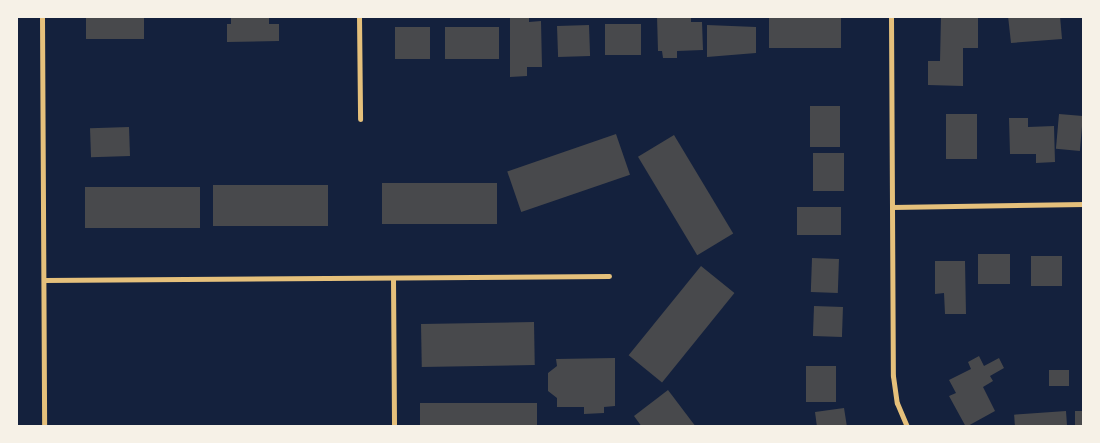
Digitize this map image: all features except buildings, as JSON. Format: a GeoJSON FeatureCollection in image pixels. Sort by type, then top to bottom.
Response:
{"type":"FeatureCollection","features":[{"type":"Feature","properties":{"kind":"street"},"geometry":{"type":"LineString","coordinates":[[42,16],[44,427]]}},
{"type":"Feature","properties":{"kind":"street"},"geometry":{"type":"LineString","coordinates":[[359,16],[360,119]]}},
{"type":"Feature","properties":{"kind":"street"},"geometry":{"type":"LineString","coordinates":[[891,16],[893,376],[897,403],[907,427]]}},
{"type":"Feature","properties":{"kind":"street"},"geometry":{"type":"LineString","coordinates":[[892,207],[1084,204]]}},
{"type":"Feature","properties":{"kind":"street"},"geometry":{"type":"LineString","coordinates":[[44,280],[609,276]]}},
{"type":"Feature","properties":{"kind":"street"},"geometry":{"type":"LineString","coordinates":[[393,278],[394,427]]}}]}
